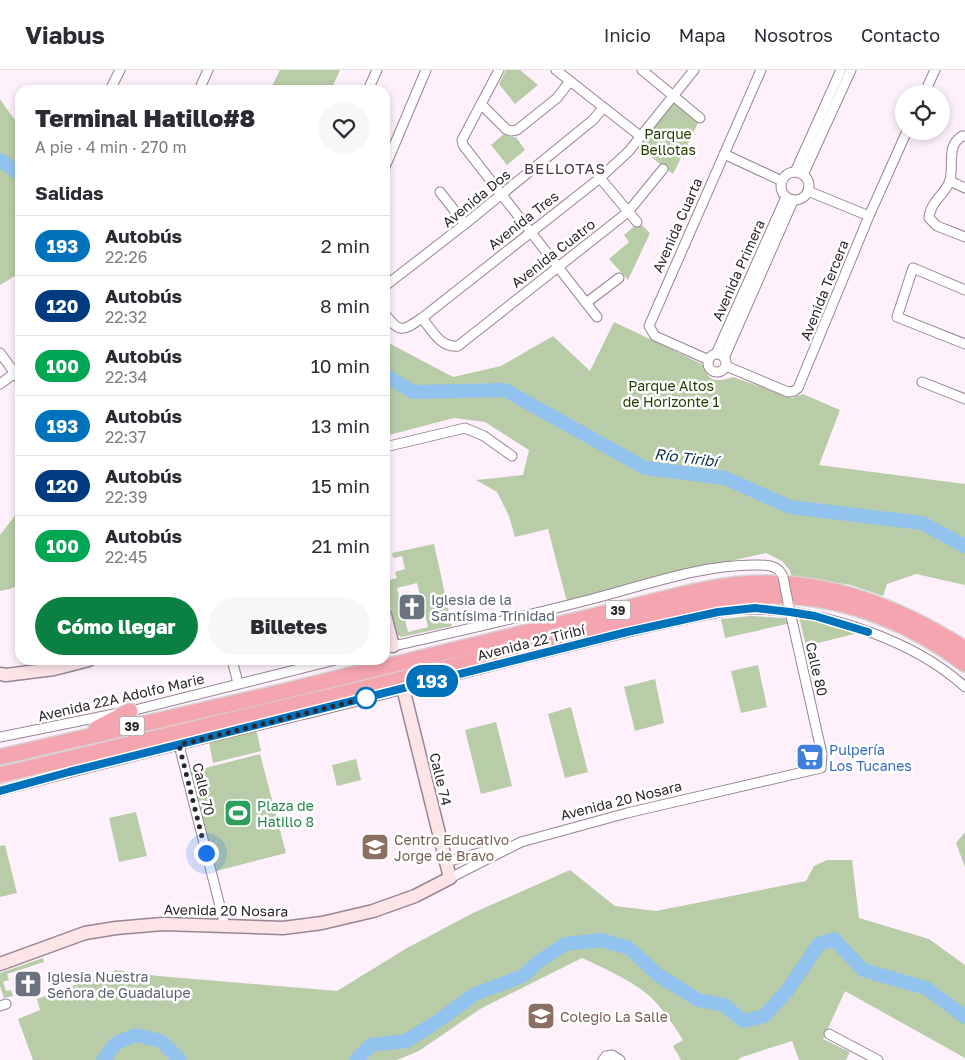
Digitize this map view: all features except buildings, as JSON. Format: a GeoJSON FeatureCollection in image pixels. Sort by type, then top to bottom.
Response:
{"type":"FeatureCollection","features":[{"type":"Feature","properties":{"kind":"highway","name":"39"},"geometry":{"type":"LineString","coordinates":[[0,757],[273,694],[691,592],[742,584],[780,583],[803,585],[869,600],[920,622],[965,649]]}},
{"type":"Feature","properties":{"kind":"highway","name":"39"},"geometry":{"type":"LineString","coordinates":[[0,775],[396,685],[693,605],[722,600],[765,596],[803,598],[868,612],[910,630],[946,649],[965,664]]}},
{"type":"Feature","properties":{"kind":"highway"},"geometry":{"type":"LineString","coordinates":[[75,740],[130,711]]}},
{"type":"Feature","properties":{"kind":"street"},"geometry":{"type":"LineString","coordinates":[[112,85],[120,70]]}},
{"type":"Feature","properties":{"kind":"street"},"geometry":{"type":"LineString","coordinates":[[201,85],[208,70]]}},
{"type":"Feature","properties":{"kind":"street"},"geometry":{"type":"LineString","coordinates":[[370,85],[376,70]]}},
{"type":"Feature","properties":{"kind":"street"},"geometry":{"type":"LineString","coordinates":[[390,155],[426,70]]}},
{"type":"Feature","properties":{"kind":"street"},"geometry":{"type":"LineString","coordinates":[[499,70],[462,140],[463,145],[597,317]]}},
{"type":"Feature","properties":{"kind":"street"},"geometry":{"type":"LineString","coordinates":[[556,70],[640,136]]}},
{"type":"Feature","properties":{"kind":"street"},"geometry":{"type":"LineString","coordinates":[[642,70],[700,118]]}},
{"type":"Feature","properties":{"kind":"street","name":"Avenida Tres"},"geometry":{"type":"LineString","coordinates":[[390,320],[397,329],[406,329],[600,178],[629,151],[694,70]]}},
{"type":"Feature","properties":{"kind":"street","name":"Avenida Cuarta"},"geometry":{"type":"LineString","coordinates":[[719,360],[655,336],[649,326],[760,70]]}},
{"type":"Feature","properties":{"kind":"street"},"geometry":{"type":"LineString","coordinates":[[799,174],[841,70]]}},
{"type":"Feature","properties":{"kind":"street"},"geometry":{"type":"LineString","coordinates":[[799,174],[851,70]]}},
{"type":"Feature","properties":{"kind":"street"},"geometry":{"type":"LineString","coordinates":[[928,85],[934,70]]}},
{"type":"Feature","properties":{"kind":"street"},"geometry":{"type":"LineString","coordinates":[[482,105],[506,129],[511,131],[517,130],[557,98],[570,81]]}},
{"type":"Feature","properties":{"kind":"street","name":"Avenida Dos"},"geometry":{"type":"LineString","coordinates":[[390,282],[593,120],[603,108]]}},
{"type":"Feature","properties":{"kind":"street"},"geometry":{"type":"LineString","coordinates":[[961,138],[952,148],[950,181],[929,214],[930,220],[937,226],[965,237]]}},
{"type":"Feature","properties":{"kind":"street","name":"Avenida Tercera"},"geometry":{"type":"LineString","coordinates":[[719,360],[788,392],[798,388],[869,216],[903,140]]}},
{"type":"Feature","properties":{"kind":"street"},"geometry":{"type":"LineString","coordinates":[[724,154],[782,181]]}},
{"type":"Feature","properties":{"kind":"street","name":"Avenida Cuatro"},"geometry":{"type":"LineString","coordinates":[[422,318],[442,342],[450,347],[458,346],[628,212],[663,169]]}},
{"type":"Feature","properties":{"kind":"street"},"geometry":{"type":"LineString","coordinates":[[799,174],[807,180],[808,191],[800,200],[789,199],[782,193],[782,181],[785,176],[799,174]]}},
{"type":"Feature","properties":{"kind":"street"},"geometry":{"type":"LineString","coordinates":[[600,178],[638,222]]}},
{"type":"Feature","properties":{"kind":"street"},"geometry":{"type":"LineString","coordinates":[[950,181],[965,188]]}},
{"type":"Feature","properties":{"kind":"street"},"geometry":{"type":"LineString","coordinates":[[808,191],[869,216]]}},
{"type":"Feature","properties":{"kind":"street"},"geometry":{"type":"LineString","coordinates":[[440,192],[465,224]]}},
{"type":"Feature","properties":{"kind":"street","name":"Avenida Primera"},"geometry":{"type":"LineString","coordinates":[[719,360],[789,199]]}},
{"type":"Feature","properties":{"kind":"street"},"geometry":{"type":"LineString","coordinates":[[965,290],[913,268],[897,317],[965,344]]}},
{"type":"Feature","properties":{"kind":"street"},"geometry":{"type":"LineString","coordinates":[[586,303],[619,278]]}},
{"type":"Feature","properties":{"kind":"street"},"geometry":{"type":"LineString","coordinates":[[0,353],[15,372]]}},
{"type":"Feature","properties":{"kind":"street"},"geometry":{"type":"LineString","coordinates":[[0,384],[15,377]]}},
{"type":"Feature","properties":{"kind":"street"},"geometry":{"type":"LineString","coordinates":[[922,382],[965,399]]}},
{"type":"Feature","properties":{"kind":"street"},"geometry":{"type":"LineString","coordinates":[[390,446],[441,432],[465,428],[484,436],[512,456]]}},
{"type":"Feature","properties":{"kind":"street","name":"Calle 80"},"geometry":{"type":"LineString","coordinates":[[390,647],[546,611],[705,570],[758,565],[769,566],[779,570],[783,577],[822,754],[821,768]]}},
{"type":"Feature","properties":{"kind":"street","name":"Avenida 22 Tiribí"},"geometry":{"type":"LineString","coordinates":[[0,791],[179,745],[396,685],[646,627],[718,612],[755,608],[815,616],[868,632],[925,658],[950,673],[965,687]]}},
{"type":"Feature","properties":{"kind":"street"},"geometry":{"type":"LineString","coordinates":[[0,674],[6,675],[54,669],[69,665]]}},
{"type":"Feature","properties":{"kind":"street"},"geometry":{"type":"LineString","coordinates":[[233,665],[238,683]]}},
{"type":"Feature","properties":{"kind":"street","name":"Avenida 22A Adolfo Marie"},"geometry":{"type":"LineString","coordinates":[[0,737],[130,711],[314,665]]}},
{"type":"Feature","properties":{"kind":"street","name":"Calle 74"},"geometry":{"type":"LineString","coordinates":[[396,685],[450,878]]}},
{"type":"Feature","properties":{"kind":"street","name":"Calle 70"},"geometry":{"type":"LineString","coordinates":[[179,745],[225,926]]}},
{"type":"Feature","properties":{"kind":"street","name":"Avenida 20 Nosara"},"geometry":{"type":"LineString","coordinates":[[0,964],[85,933],[163,924],[283,928],[322,924],[381,908],[415,896],[521,842],[627,813],[821,768]]}},
{"type":"Feature","properties":{"kind":"street"},"geometry":{"type":"LineString","coordinates":[[446,862],[521,842]]}},
{"type":"Feature","properties":{"kind":"street"},"geometry":{"type":"LineString","coordinates":[[829,1034],[878,1060]]}},
{"type":"Feature","properties":{"kind":"street"},"geometry":{"type":"LineString","coordinates":[[603,1060],[606,1056],[612,1055],[620,1060]]}},
{"type":"Feature","properties":{"kind":"green space"},"geometry":{"type":"Polygon","coordinates":[[[280,70],[340,70],[333,85],[272,85],[280,70]]]}},
{"type":"Feature","properties":{"kind":"green space"},"geometry":{"type":"Polygon","coordinates":[[[506,70],[520,70],[538,85],[515,104],[499,84],[506,70]]]}},
{"type":"Feature","properties":{"kind":"green space"},"geometry":{"type":"Polygon","coordinates":[[[0,99],[15,119],[15,276],[0,285],[0,99]]]}},
{"type":"Feature","properties":{"kind":"green space","name":"Parque Bellotas"},"geometry":{"type":"Polygon","coordinates":[[[673,101],[699,121],[673,174],[638,147],[673,101]]]}},
{"type":"Feature","properties":{"kind":"green space"},"geometry":{"type":"Polygon","coordinates":[[[505,133],[511,137],[516,137],[525,150],[507,165],[491,145],[505,133]]]}},
{"type":"Feature","properties":{"kind":"green space"},"geometry":{"type":"Polygon","coordinates":[[[639,222],[650,233],[628,280],[609,259],[629,242],[624,235],[639,222]]]}},
{"type":"Feature","properties":{"kind":"green space","name":"Parque Altos de Horizonte 1"},"geometry":{"type":"Polygon","coordinates":[[[614,322],[702,364],[707,374],[713,380],[733,377],[792,398],[803,394],[840,410],[819,465],[965,484],[965,585],[916,574],[887,584],[883,596],[851,585],[791,576],[790,571],[782,561],[766,553],[685,571],[567,602],[548,529],[515,537],[509,516],[497,492],[476,480],[523,475],[529,450],[485,422],[454,418],[390,435],[390,344],[453,377],[501,366],[553,336],[590,371],[614,322]]]}},
{"type":"Feature","properties":{"kind":"green space"},"geometry":{"type":"Polygon","coordinates":[[[15,516],[15,586],[0,591],[0,535],[15,516]]]}},
{"type":"Feature","properties":{"kind":"green space"},"geometry":{"type":"Polygon","coordinates":[[[434,544],[452,626],[401,637],[398,635],[390,607],[390,580],[397,578],[395,572],[405,569],[402,556],[393,558],[392,553],[434,544]],[[417,583],[397,588],[408,632],[428,627],[417,583]]]}},
{"type":"Feature","properties":{"kind":"green space"},"geometry":{"type":"Polygon","coordinates":[[[751,616],[784,618],[791,623],[725,638],[721,619],[751,616]]]}},
{"type":"Feature","properties":{"kind":"green space"},"geometry":{"type":"Polygon","coordinates":[[[799,617],[858,633],[806,646],[799,617]]]}},
{"type":"Feature","properties":{"kind":"green space"},"geometry":{"type":"Polygon","coordinates":[[[758,665],[767,707],[741,713],[731,671],[758,665]]]}},
{"type":"Feature","properties":{"kind":"green space"},"geometry":{"type":"Polygon","coordinates":[[[655,679],[664,723],[635,731],[624,687],[655,679]]]}},
{"type":"Feature","properties":{"kind":"green space"},"geometry":{"type":"Polygon","coordinates":[[[571,707],[588,772],[565,778],[548,714],[571,707]]]}},
{"type":"Feature","properties":{"kind":"green space"},"geometry":{"type":"Polygon","coordinates":[[[496,722],[512,786],[481,794],[465,730],[496,722]]]}},
{"type":"Feature","properties":{"kind":"green space"},"geometry":{"type":"Polygon","coordinates":[[[256,729],[261,751],[213,763],[209,742],[256,729]]]}},
{"type":"Feature","properties":{"kind":"green space","name":"Plaza de Hatillo 8"},"geometry":{"type":"Polygon","coordinates":[[[260,754],[286,853],[216,871],[190,772],[260,754]]]}},
{"type":"Feature","properties":{"kind":"green space"},"geometry":{"type":"Polygon","coordinates":[[[356,759],[361,780],[337,786],[332,765],[356,759]]]}},
{"type":"Feature","properties":{"kind":"green space"},"geometry":{"type":"Polygon","coordinates":[[[136,812],[147,856],[119,862],[109,818],[136,812]]]}},
{"type":"Feature","properties":{"kind":"green space"},"geometry":{"type":"Polygon","coordinates":[[[965,832],[965,867],[956,843],[965,832]]]}},
{"type":"Feature","properties":{"kind":"green space"},"geometry":{"type":"Polygon","coordinates":[[[5,845],[17,893],[0,897],[0,846],[5,845]]]}},
{"type":"Feature","properties":{"kind":"green space"},"geometry":{"type":"Polygon","coordinates":[[[827,860],[852,860],[859,918],[929,939],[965,965],[965,1058],[845,991],[823,1039],[850,1052],[846,1060],[799,1060],[792,1041],[737,1060],[681,1060],[673,1046],[683,1040],[657,1003],[624,979],[582,958],[480,1009],[419,1051],[397,1060],[33,1060],[18,1019],[40,1010],[37,999],[116,970],[158,976],[337,991],[407,948],[473,913],[570,870],[615,906],[656,911],[806,881],[814,866],[827,860]]]}},
{"type":"Feature","properties":{"kind":"green space"},"geometry":{"type":"Polygon","coordinates":[[[43,958],[44,962],[7,974],[9,980],[3,982],[6,991],[11,990],[13,996],[4,998],[0,986],[0,973],[43,958]]]}},
{"type":"Feature","properties":{"kind":"waterway","name":"Río Tiribí"},"geometry":{"type":"LineString","coordinates":[[0,160],[15,170]]}},
{"type":"Feature","properties":{"kind":"waterway","name":"Río Tiribí"},"geometry":{"type":"LineString","coordinates":[[390,378],[413,392],[505,390],[645,468],[725,478],[790,507],[922,523],[965,546]]}},
{"type":"Feature","properties":{"kind":"waterway"},"geometry":{"type":"LineString","coordinates":[[356,1060],[371,1045],[406,1041],[475,994],[523,976],[538,962],[565,944],[601,940],[629,948],[658,975],[698,1000],[724,1005],[743,1021],[764,1016],[787,991],[819,944],[834,939],[863,970],[926,988],[965,1017]]}},
{"type":"Feature","properties":{"kind":"waterway"},"geometry":{"type":"LineString","coordinates":[[103,1060],[116,1043],[136,1035],[161,1041],[180,1060]]}},
{"type":"Feature","properties":{"kind":"bus line","name":"193"},"geometry":{"type":"LineString","coordinates":[[0,791],[646,627],[718,612],[755,608],[790,612],[815,616],[868,632]]}},
{"type":"Feature","properties":{"kind":"place","name":"Iglesia de la Santísima Trinidad"},"geometry":{"type":"Point","coordinates":[412,607]}},
{"type":"Feature","properties":{"kind":"place","name":"Pulpería Los Tucanes"},"geometry":{"type":"Point","coordinates":[810,757]}},
{"type":"Feature","properties":{"kind":"place","name":"Plaza de Hatillo 8"},"geometry":{"type":"Point","coordinates":[238,813]}},
{"type":"Feature","properties":{"kind":"place","name":"Centro Educativo Jorge de Bravo"},"geometry":{"type":"Point","coordinates":[375,847]}},
{"type":"Feature","properties":{"kind":"place","name":"Iglesia Nuestra Señora de Guadalupe"},"geometry":{"type":"Point","coordinates":[28,984]}},
{"type":"Feature","properties":{"kind":"place","name":"Colegio La Salle"},"geometry":{"type":"Point","coordinates":[541,1016]}},
{"type":"Feature","properties":{"kind":"district","name":"BELLOTAS"},"geometry":{"type":"Point","coordinates":[565,168]}},
{"type":"Feature","properties":{"kind":"route"},"geometry":{"type":"LineString","coordinates":[[206,853],[179,745],[366,698]]}}]}
